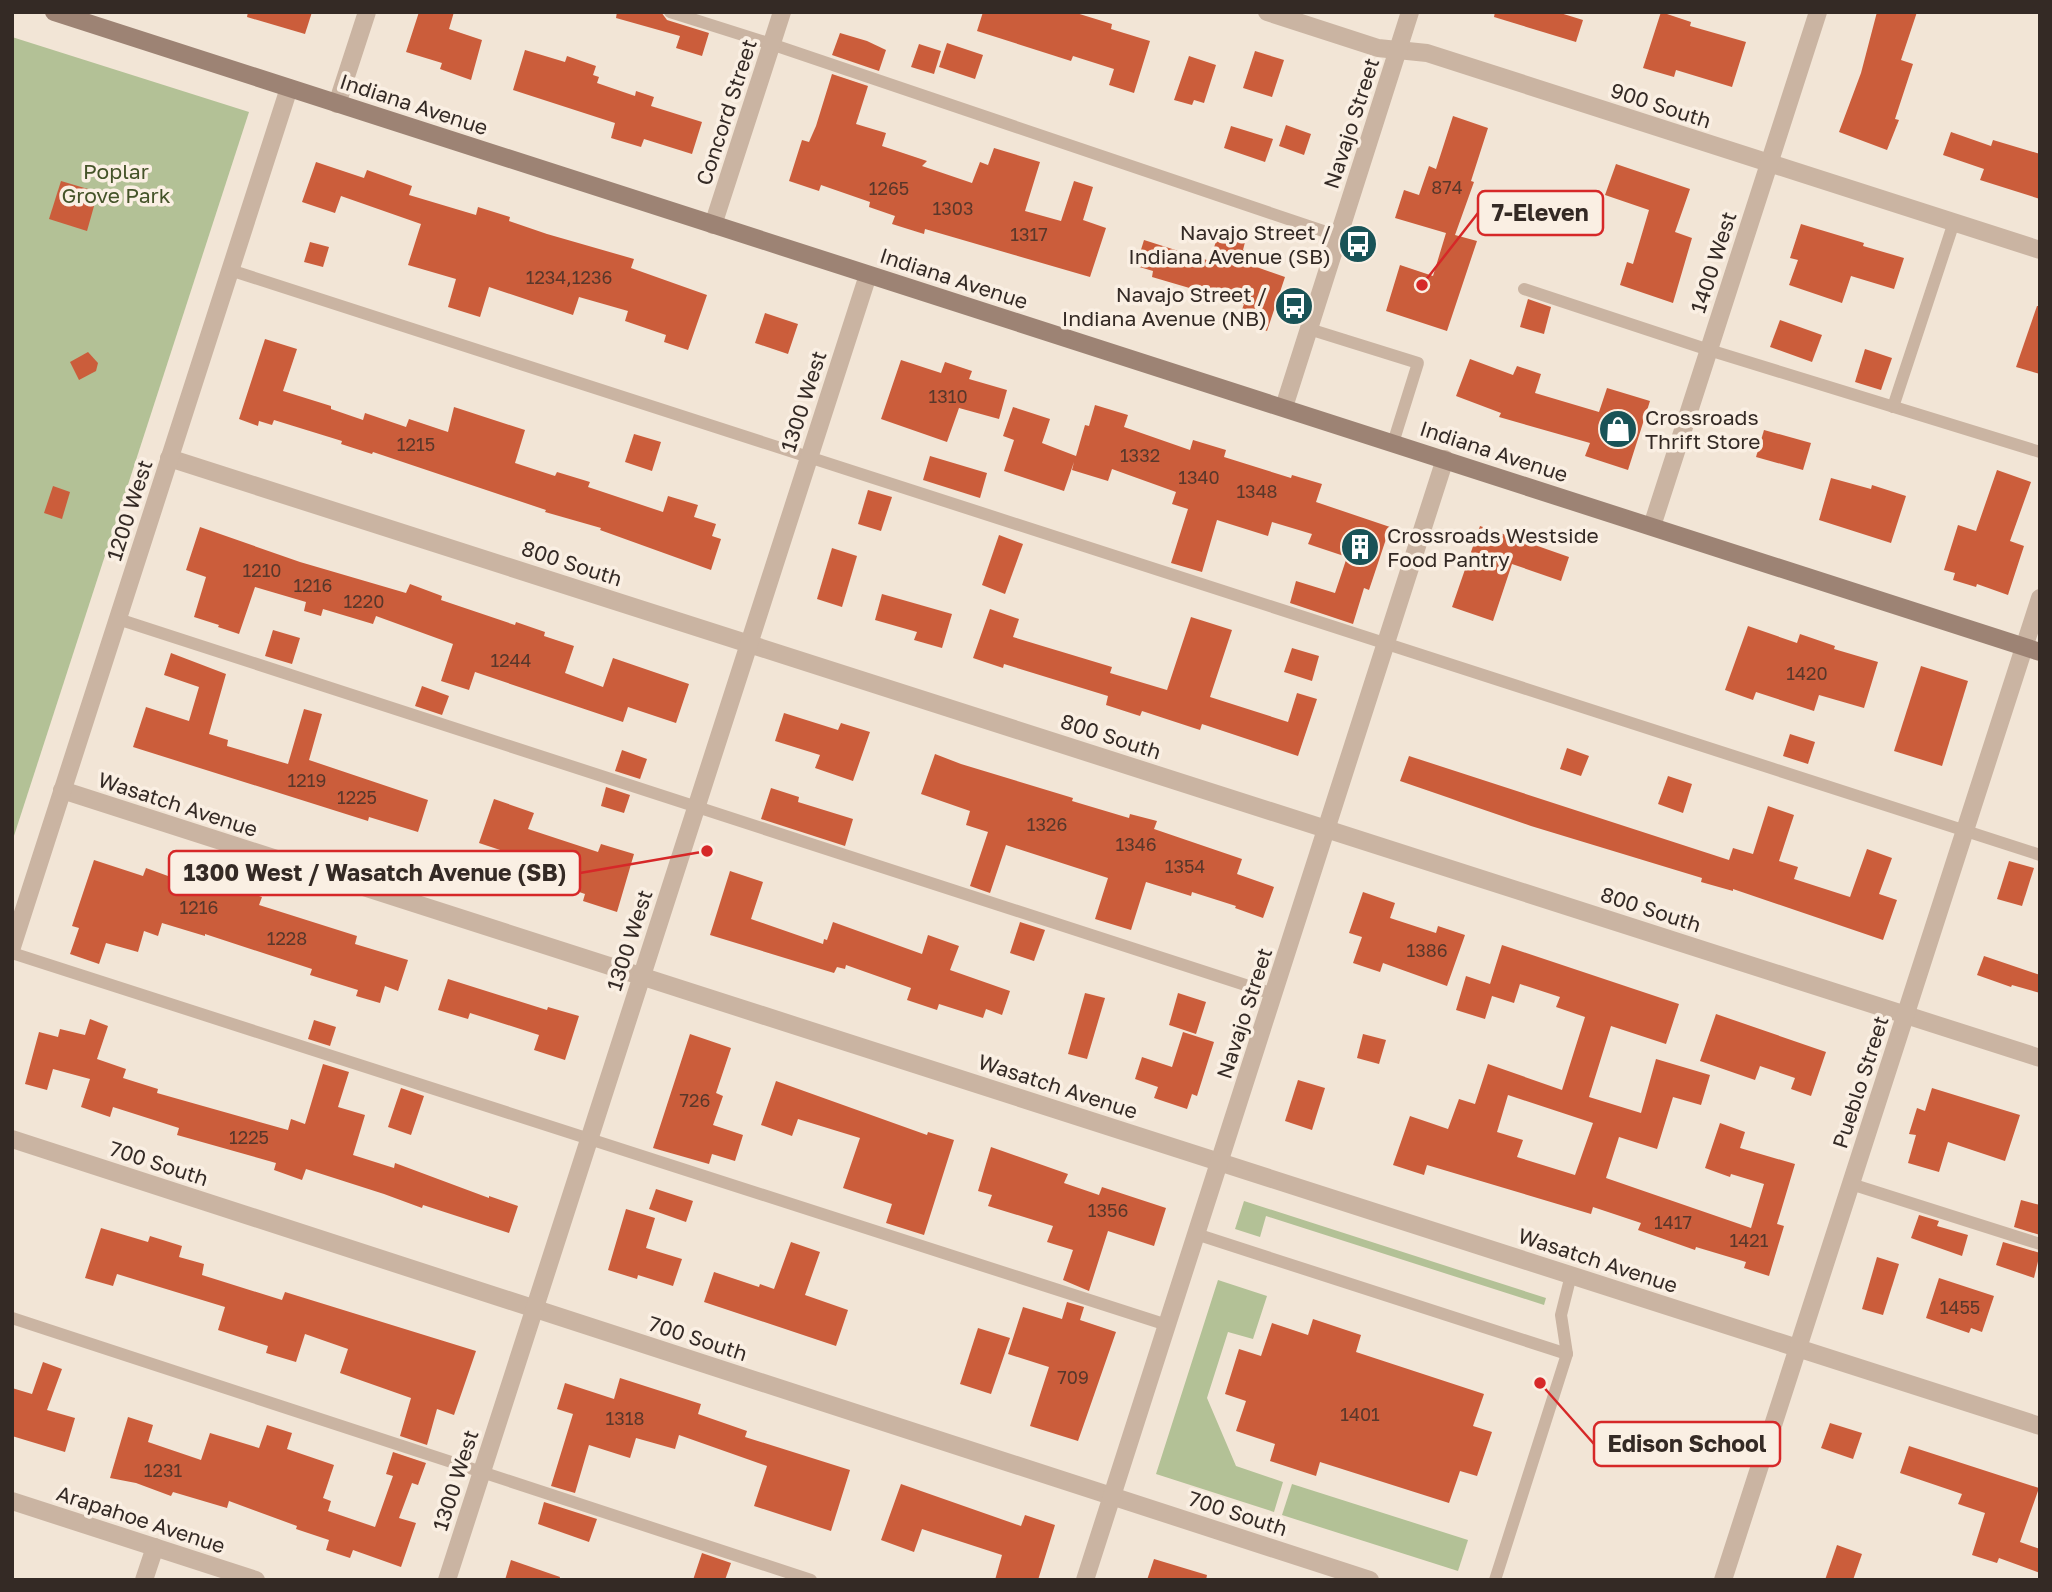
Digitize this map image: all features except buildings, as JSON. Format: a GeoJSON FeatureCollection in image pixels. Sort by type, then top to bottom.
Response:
{"type":"FeatureCollection","features":[{"type":"Feature","properties":{"kind":"street","name":"Indiana Avenue"},"geometry":{"type":"LineString","coordinates":[[54,12],[2032,649]]}},
{"type":"Feature","properties":{"kind":"street"},"geometry":{"type":"LineString","coordinates":[[337,104],[367,12]]}},
{"type":"Feature","properties":{"kind":"street","name":"Concord Street"},"geometry":{"type":"LineString","coordinates":[[713,225],[782,12]]}},
{"type":"Feature","properties":{"kind":"street","name":"900 South"},"geometry":{"type":"LineString","coordinates":[[1267,12],[1369,46],[1427,53],[2040,250]]}},
{"type":"Feature","properties":{"kind":"street","name":"Navajo Street"},"geometry":{"type":"LineString","coordinates":[[1283,408],[1410,12]]}},
{"type":"Feature","properties":{"kind":"street","name":"1400 West"},"geometry":{"type":"LineString","coordinates":[[1652,526],[1818,12]]}},
{"type":"Feature","properties":{"kind":"street","name":"1200 West"},"geometry":{"type":"LineString","coordinates":[[12,947],[289,88]]}},
{"type":"Feature","properties":{"kind":"street","name":"1300 West"},"geometry":{"type":"LineString","coordinates":[[447,1580],[868,275]]}},
{"type":"Feature","properties":{"kind":"street","name":"800 South"},"geometry":{"type":"LineString","coordinates":[[169,458],[2040,1058]]}},
{"type":"Feature","properties":{"kind":"street","name":"Navajo Street"},"geometry":{"type":"LineString","coordinates":[[1086,1580],[1445,459]]}},
{"type":"Feature","properties":{"kind":"street","name":"Pueblo Street"},"geometry":{"type":"LineString","coordinates":[[1723,1580],[1965,830],[2032,649],[2040,598]]}},
{"type":"Feature","properties":{"kind":"street","name":"Wasatch Avenue"},"geometry":{"type":"LineString","coordinates":[[62,790],[2040,1426]]}},
{"type":"Feature","properties":{"kind":"street","name":"700 South"},"geometry":{"type":"LineString","coordinates":[[12,1139],[1370,1580]]}},
{"type":"Feature","properties":{"kind":"street","name":"Arapahoe Avenue"},"geometry":{"type":"LineString","coordinates":[[12,1501],[256,1580]]}},
{"type":"Feature","properties":{"kind":"street"},"geometry":{"type":"LineString","coordinates":[[144,1580],[155,1547]]}},
{"type":"Feature","properties":{"kind":"lane"},"geometry":{"type":"LineString","coordinates":[[670,12],[1338,236]]}},
{"type":"Feature","properties":{"kind":"lane"},"geometry":{"type":"LineString","coordinates":[[1893,407],[1954,222]]}},
{"type":"Feature","properties":{"kind":"lane"},"geometry":{"type":"LineString","coordinates":[[229,271],[2040,855]]}},
{"type":"Feature","properties":{"kind":"lane"},"geometry":{"type":"LineString","coordinates":[[1524,289],[1709,350],[2040,452]]}},
{"type":"Feature","properties":{"kind":"lane"},"geometry":{"type":"LineString","coordinates":[[1309,329],[1418,363],[1392,443]]}},
{"type":"Feature","properties":{"kind":"lane"},"geometry":{"type":"LineString","coordinates":[[118,619],[1273,994]]}},
{"type":"Feature","properties":{"kind":"lane"},"geometry":{"type":"LineString","coordinates":[[12,953],[1167,1325]]}},
{"type":"Feature","properties":{"kind":"lane"},"geometry":{"type":"LineString","coordinates":[[1851,1184],[2040,1244]]}},
{"type":"Feature","properties":{"kind":"lane"},"geometry":{"type":"LineString","coordinates":[[1196,1234],[1567,1354]]}},
{"type":"Feature","properties":{"kind":"lane"},"geometry":{"type":"LineString","coordinates":[[1494,1580],[1567,1354],[1561,1315],[1571,1275]]}},
{"type":"Feature","properties":{"kind":"lane"},"geometry":{"type":"LineString","coordinates":[[12,1318],[811,1580]]}},
{"type":"Feature","properties":{"kind":"green space","name":"Poplar Grove Park"},"geometry":{"type":"Polygon","coordinates":[[[12,37],[249,112],[12,842],[12,37]]]}},
{"type":"Feature","properties":{"kind":"green space"},"geometry":{"type":"Polygon","coordinates":[[[1244,1201],[1546,1298],[1544,1305],[1266,1216],[1260,1237],[1235,1229],[1244,1201]]]}},
{"type":"Feature","properties":{"kind":"green space"},"geometry":{"type":"Polygon","coordinates":[[[1218,1280],[1267,1296],[1253,1339],[1228,1332],[1207,1398],[1236,1466],[1283,1482],[1274,1512],[1156,1474],[1218,1280]]]}},
{"type":"Feature","properties":{"kind":"green space"},"geometry":{"type":"Polygon","coordinates":[[[1292,1484],[1468,1540],[1458,1571],[1282,1515],[1292,1484]]]}},
{"type":"Feature","properties":{"kind":"place","name":"Navajo Street / Indiana Avenue (SB)"},"geometry":{"type":"Point","coordinates":[1358,244]}},
{"type":"Feature","properties":{"kind":"place","name":"7-Eleven"},"geometry":{"type":"Point","coordinates":[1422,285]}},
{"type":"Feature","properties":{"kind":"place","name":"Navajo Street / Indiana Avenue (NB)"},"geometry":{"type":"Point","coordinates":[1294,306]}},
{"type":"Feature","properties":{"kind":"place","name":"Crossroads Thrift Store"},"geometry":{"type":"Point","coordinates":[1618,429]}},
{"type":"Feature","properties":{"kind":"place","name":"Crossroads Westside Food Pantry"},"geometry":{"type":"Point","coordinates":[1360,547]}},
{"type":"Feature","properties":{"kind":"place","name":"1300 West / Wasatch Avenue (SB)"},"geometry":{"type":"Point","coordinates":[707,851]}},
{"type":"Feature","properties":{"kind":"place","name":"Edison School"},"geometry":{"type":"Point","coordinates":[1540,1383]}}]}
